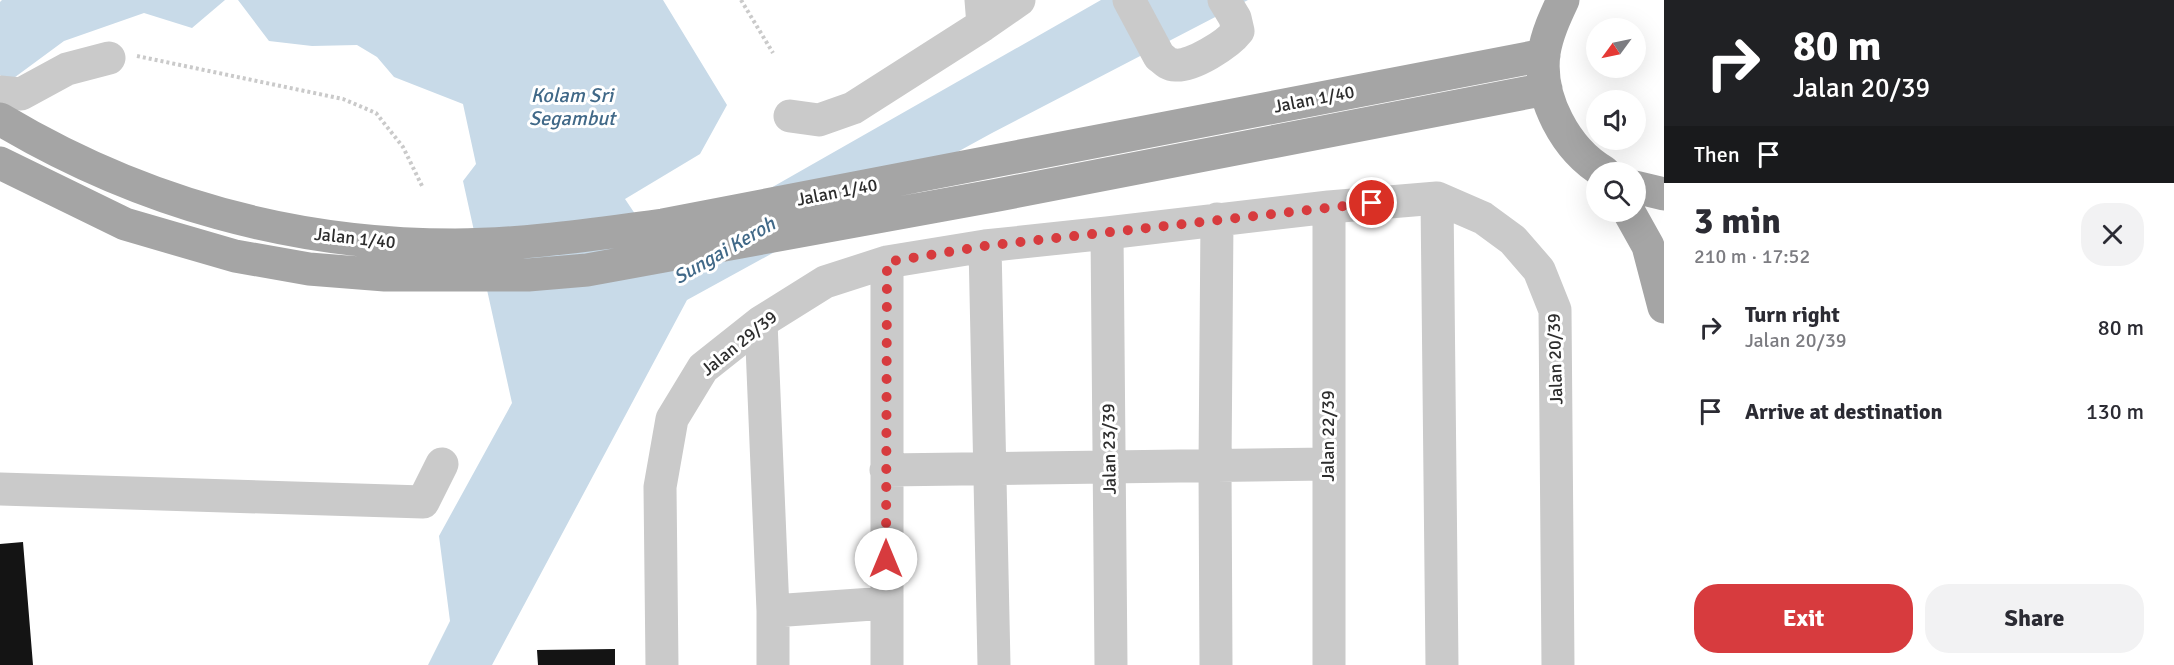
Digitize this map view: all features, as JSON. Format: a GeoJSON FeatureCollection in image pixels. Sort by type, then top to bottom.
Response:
{"type":"FeatureCollection","features":[{"type":"Feature","properties":{"kind":"main road"},"geometry":{"type":"LineString","coordinates":[[1563,0],[1551,24],[1544,55],[1546,89],[1561,130],[1590,162]]}},
{"type":"Feature","properties":{"kind":"main road","name":"Jalan 1/40"},"geometry":{"type":"LineString","coordinates":[[0,119],[126,183],[186,205],[316,235],[386,243],[456,245],[543,240],[663,225],[1544,55]]}},
{"type":"Feature","properties":{"kind":"main road","name":"Jalan 1/40"},"geometry":{"type":"LineString","coordinates":[[0,163],[125,224],[236,256],[309,269],[385,275],[528,275],[587,270],[998,195],[1546,89]]}},
{"type":"Feature","properties":{"kind":"main road"},"geometry":{"type":"LineString","coordinates":[[1646,190],[1664,194]]}},
{"type":"Feature","properties":{"kind":"main road"},"geometry":{"type":"LineString","coordinates":[[1635,222],[1648,246],[1664,307]]}},
{"type":"Feature","properties":{"kind":"street"},"geometry":{"type":"LineString","coordinates":[[790,116],[819,120],[853,108],[982,12],[1019,0]]}},
{"type":"Feature","properties":{"kind":"street"},"geometry":{"type":"LineString","coordinates":[[1129,0],[1159,56],[1177,66],[1200,58],[1231,40],[1238,31],[1229,9]]}},
{"type":"Feature","properties":{"kind":"street"},"geometry":{"type":"LineString","coordinates":[[0,92],[21,94],[67,69],[109,58]]}},
{"type":"Feature","properties":{"kind":"street"},"geometry":{"type":"LineString","coordinates":[[1437,198],[1442,665]]}},
{"type":"Feature","properties":{"kind":"street","name":"Jalan 20/39"},"geometry":{"type":"LineString","coordinates":[[887,262],[985,246],[1107,234],[1217,219],[1437,198],[1483,218],[1513,240],[1539,270],[1555,310],[1558,665]]}},
{"type":"Feature","properties":{"kind":"street","name":"Jalan 22/39"},"geometry":{"type":"LineString","coordinates":[[1329,207],[1329,665]]}},
{"type":"Feature","properties":{"kind":"street"},"geometry":{"type":"LineString","coordinates":[[1216,665],[1217,219]]}},
{"type":"Feature","properties":{"kind":"street","name":"Jalan 23/39"},"geometry":{"type":"LineString","coordinates":[[1107,234],[1111,665]]}},
{"type":"Feature","properties":{"kind":"street"},"geometry":{"type":"LineString","coordinates":[[985,246],[994,665]]}},
{"type":"Feature","properties":{"kind":"street"},"geometry":{"type":"LineString","coordinates":[[887,262],[887,665]]}},
{"type":"Feature","properties":{"kind":"street","name":"Jalan 29/39"},"geometry":{"type":"LineString","coordinates":[[663,665],[660,487],[672,419],[703,368],[760,322],[825,282],[887,262]]}},
{"type":"Feature","properties":{"kind":"street"},"geometry":{"type":"LineString","coordinates":[[760,322],[773,611],[767,665]]}},
{"type":"Feature","properties":{"kind":"street"},"geometry":{"type":"LineString","coordinates":[[0,489],[423,502],[442,464]]}},
{"type":"Feature","properties":{"kind":"street"},"geometry":{"type":"LineString","coordinates":[[886,470],[1328,464]]}},
{"type":"Feature","properties":{"kind":"street"},"geometry":{"type":"LineString","coordinates":[[773,611],[887,603]]}},
{"type":"Feature","properties":{"kind":"path"},"geometry":{"type":"LineString","coordinates":[[741,0],[773,53]]}},
{"type":"Feature","properties":{"kind":"path"},"geometry":{"type":"LineString","coordinates":[[109,58],[140,56],[344,99],[376,113],[403,147],[423,188]]}},
{"type":"Feature","properties":{"kind":"water"},"geometry":{"type":"Polygon","coordinates":[[[2,0],[225,0],[192,28],[144,13],[64,41],[7,83],[0,75],[0,2],[2,0]]]}},
{"type":"Feature","properties":{"kind":"water"},"geometry":{"type":"Polygon","coordinates":[[[238,0],[663,0],[727,105],[700,154],[625,199],[660,251],[1101,0],[1248,0],[992,133],[687,300],[492,665],[428,665],[450,621],[439,536],[512,403],[463,181],[476,164],[463,104],[394,77],[377,57],[357,45],[312,46],[269,41],[238,0]]]}},
{"type":"Feature","properties":{"kind":"building"},"geometry":{"type":"Polygon","coordinates":[[[23,542],[33,665],[0,665],[0,544],[23,542]]]}},
{"type":"Feature","properties":{"kind":"building"},"geometry":{"type":"Polygon","coordinates":[[[615,649],[615,665],[538,665],[537,650],[615,649]]]}},
{"type":"Feature","properties":{"kind":"route"},"geometry":{"type":"LineString","coordinates":[[886,559],[887,262],[985,246],[1372,203]]}},
{"type":"Feature","properties":{"kind":"water label","name":"Kolam Sri Segambut"},"geometry":{"type":"Point","coordinates":[572,106]}},
{"type":"Feature","properties":{"kind":"water label","name":"Sungai Keroh"},"geometry":{"type":"Point","coordinates":[724,250]}}]}
